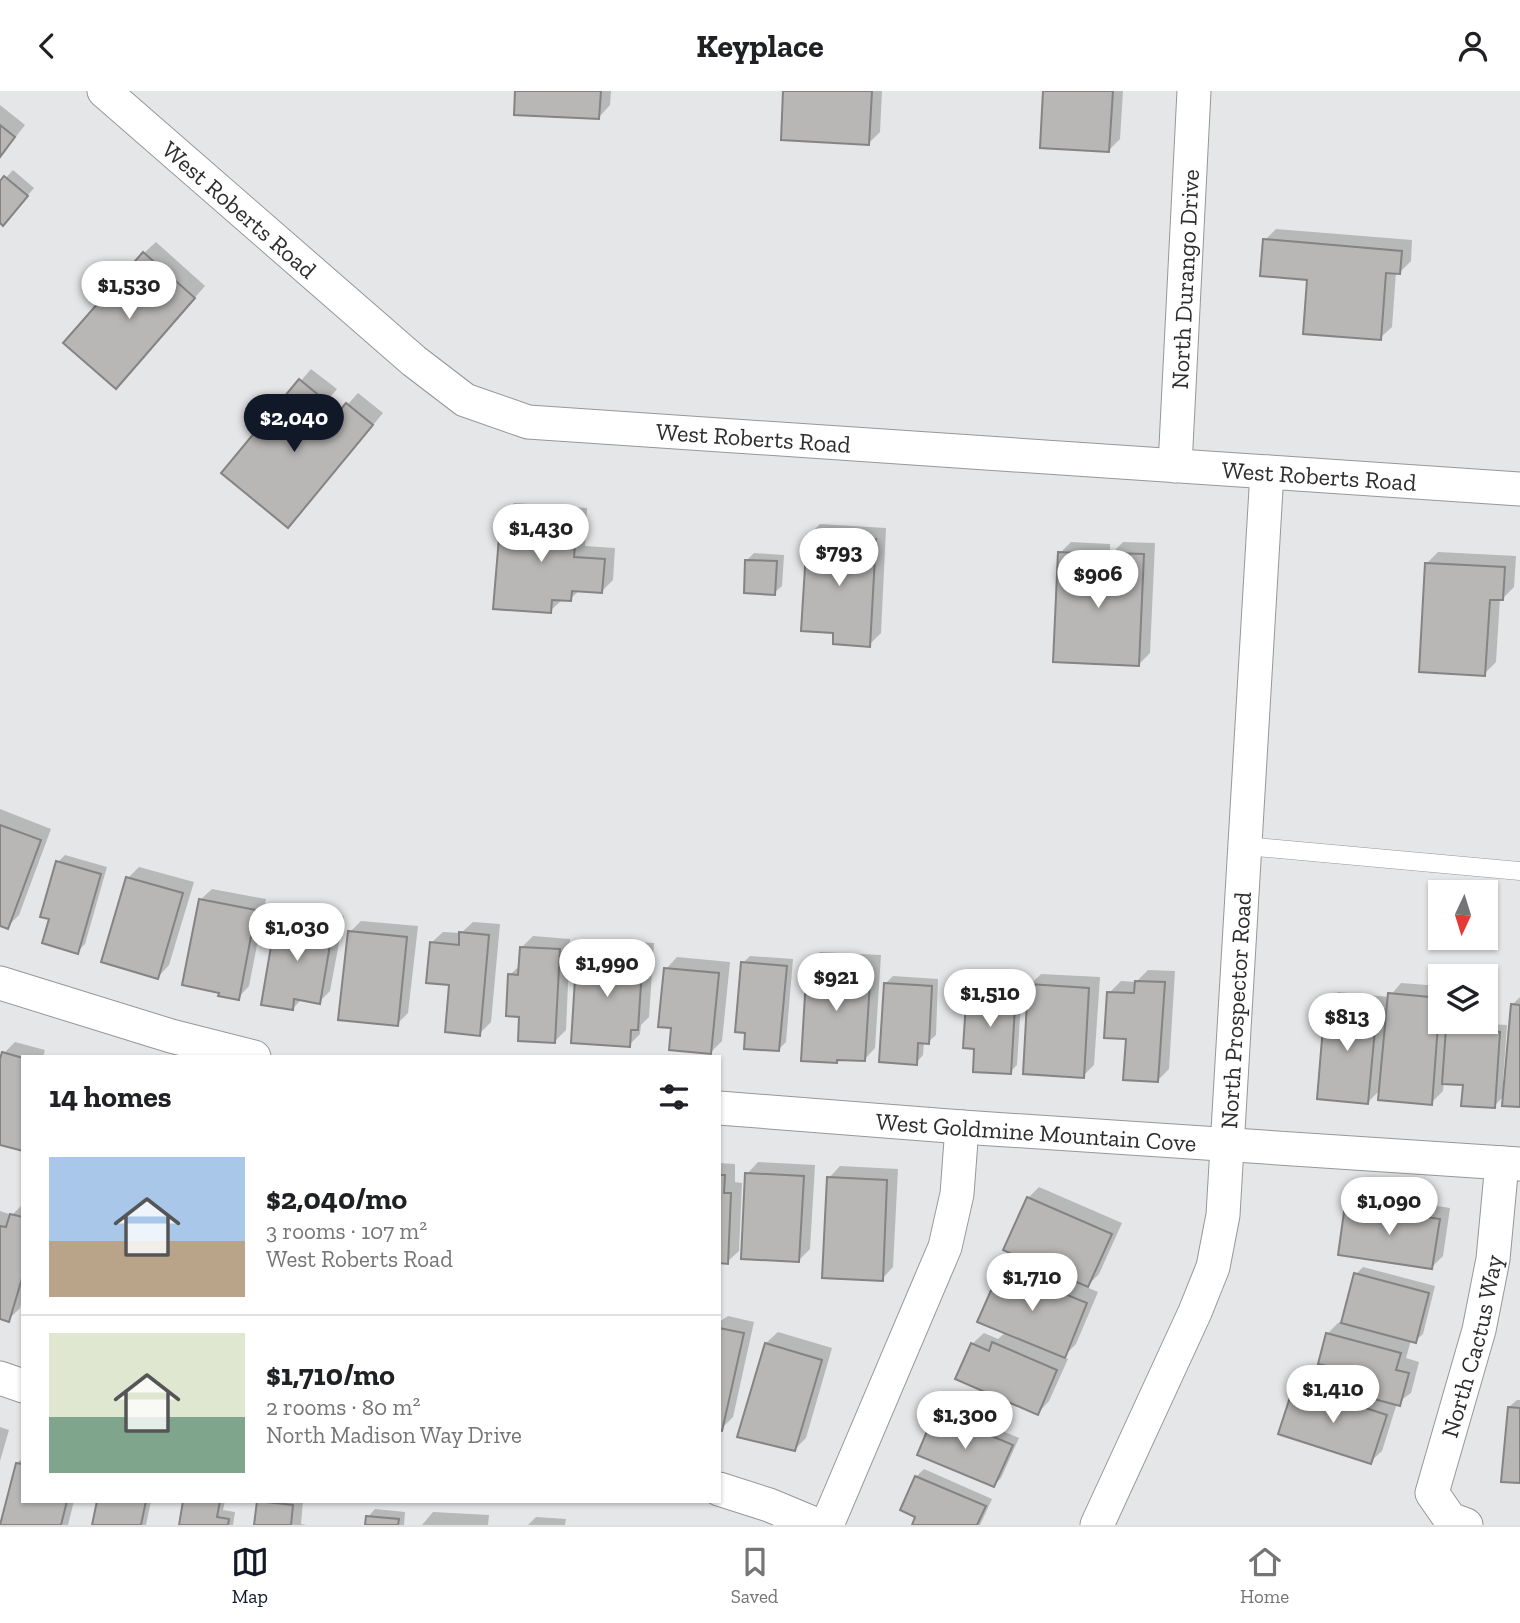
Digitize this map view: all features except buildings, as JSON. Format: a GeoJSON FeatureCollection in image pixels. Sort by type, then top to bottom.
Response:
{"type":"FeatureCollection","features":[{"type":"Feature","properties":{"kind":"street","name":"West Roberts Road"},"geometry":{"type":"LineString","coordinates":[[104,91],[414,361],[465,400],[528,422],[1520,489]]}},
{"type":"Feature","properties":{"kind":"street","name":"North Durango Drive"},"geometry":{"type":"LineString","coordinates":[[1175,466],[1194,91]]}},
{"type":"Feature","properties":{"kind":"street","name":"North Prospector Road"},"geometry":{"type":"LineString","coordinates":[[1097,1525],[1195,1312],[1213,1267],[1223,1215],[1267,472]]}},
{"type":"Feature","properties":{"kind":"street"},"geometry":{"type":"LineString","coordinates":[[0,983],[171,1036],[246,1055]]}},
{"type":"Feature","properties":{"kind":"street","name":"West Goldmine Mountain Cove"},"geometry":{"type":"LineString","coordinates":[[721,1108],[1511,1164]]}},
{"type":"Feature","properties":{"kind":"street"},"geometry":{"type":"LineString","coordinates":[[827,1525],[945,1247],[957,1194],[962,1127]]}},
{"type":"Feature","properties":{"kind":"street","name":"North Cactus Way"},"geometry":{"type":"LineString","coordinates":[[1458,1522],[1432,1493],[1479,1330],[1511,1164]]}},
{"type":"Feature","properties":{"kind":"street"},"geometry":{"type":"LineString","coordinates":[[0,1378],[21,1385]]}},
{"type":"Feature","properties":{"kind":"street"},"geometry":{"type":"LineString","coordinates":[[721,1490],[769,1505],[817,1525]]}},
{"type":"Feature","properties":{"kind":"lane"},"geometry":{"type":"LineString","coordinates":[[1245,846],[1520,871]]}}]}
